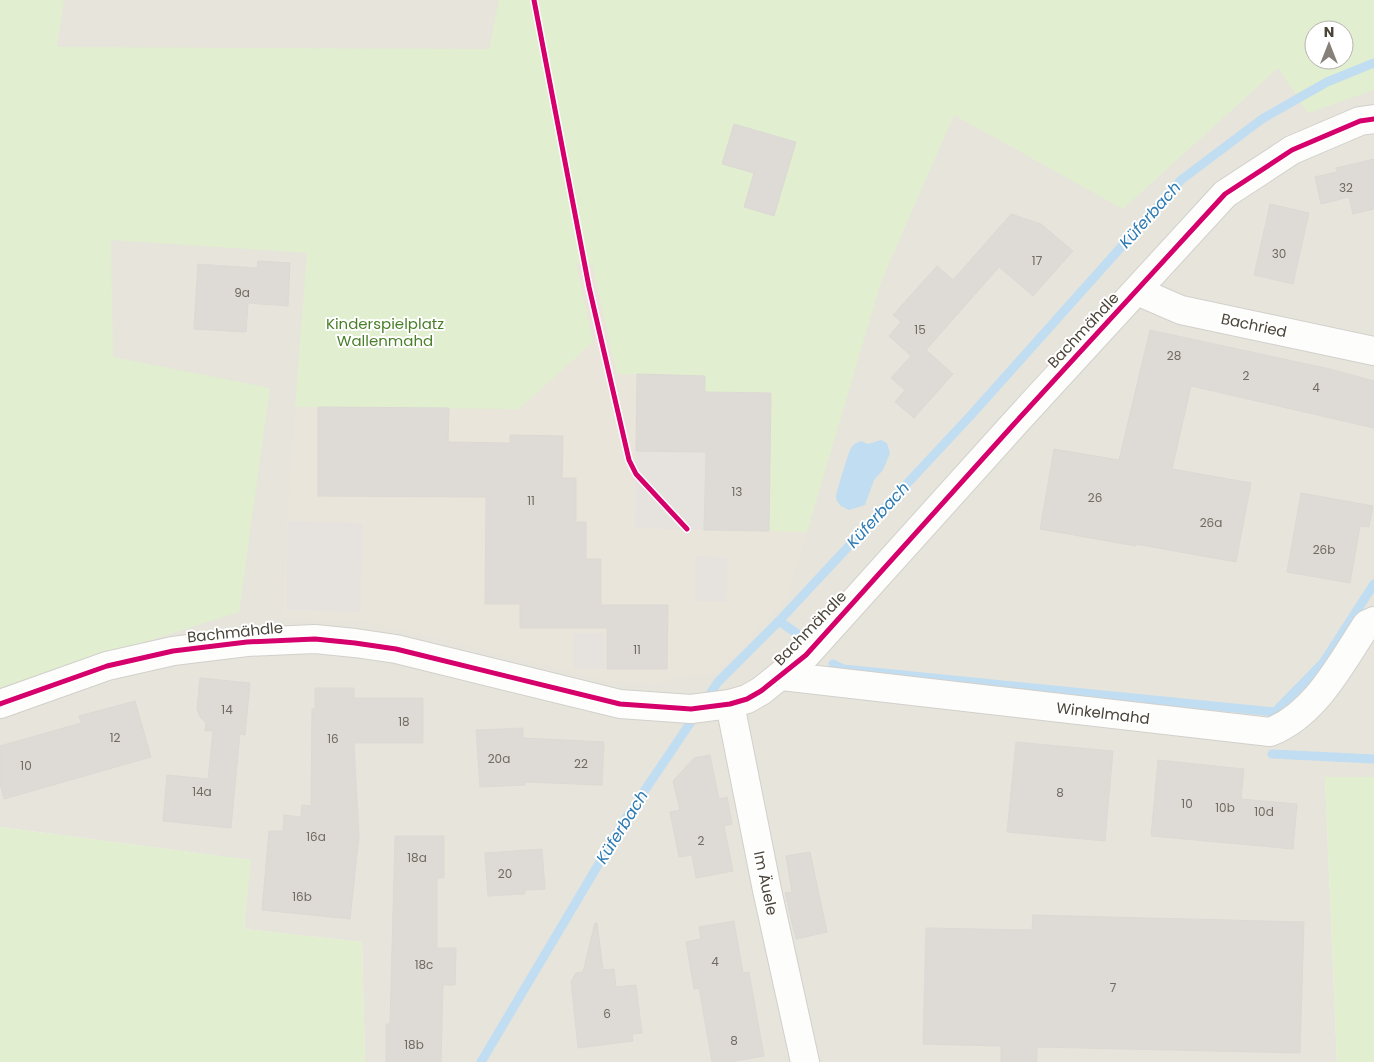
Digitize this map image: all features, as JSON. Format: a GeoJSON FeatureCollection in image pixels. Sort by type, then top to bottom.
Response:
{"type":"FeatureCollection","features":[{"type":"Feature","properties":{"kind":"street","name":"Bachmähdle"},"geometry":{"type":"LineString","coordinates":[[0,704],[107,666],[173,651],[247,642],[314,639],[355,642],[396,649],[620,704],[691,709],[724,705],[761,692],[806,655],[1225,194],[1292,150],[1360,121],[1374,119]]}},
{"type":"Feature","properties":{"kind":"street","name":"Bachried"},"geometry":{"type":"LineString","coordinates":[[1137,292],[1181,310],[1374,351]]}},
{"type":"Feature","properties":{"kind":"street","name":"Winkelmahd"},"geometry":{"type":"LineString","coordinates":[[782,676],[1270,732],[1286,725],[1322,692],[1367,624],[1374,621]]}},
{"type":"Feature","properties":{"kind":"street","name":"Im Äuele"},"geometry":{"type":"LineString","coordinates":[[724,705],[805,1062]]}},
{"type":"Feature","properties":{"kind":"shaded area"},"geometry":{"type":"Polygon","coordinates":[[[0,0],[1374,0],[1374,777],[1325,777],[1337,1062],[365,1062],[362,942],[244,929],[250,860],[0,827],[0,0]]]}},
{"type":"Feature","properties":{"kind":"shaded area"},"geometry":{"type":"Polygon","coordinates":[[[307,253],[575,262],[704,275],[881,282],[786,601],[714,674],[676,675],[667,683],[608,681],[449,640],[367,622],[283,617],[287,518],[307,253]]]}},
{"type":"Feature","properties":{"kind":"shaded area"},"geometry":{"type":"Polygon","coordinates":[[[636,451],[706,452],[704,530],[635,528],[636,451]]]}},
{"type":"Feature","properties":{"kind":"shaded area"},"geometry":{"type":"Polygon","coordinates":[[[288,521],[363,523],[361,612],[286,610],[288,521]]]}},
{"type":"Feature","properties":{"kind":"shaded area"},"geometry":{"type":"Polygon","coordinates":[[[695,556],[727,557],[726,602],[695,601],[695,556]]]}},
{"type":"Feature","properties":{"kind":"shaded area"},"geometry":{"type":"Polygon","coordinates":[[[573,633],[605,633],[605,669],[573,669],[573,633]]]}},
{"type":"Feature","properties":{"kind":"green space","name":"Kinderspielplatz Wallenmahd"},"geometry":{"type":"Polygon","coordinates":[[[0,0],[64,0],[57,47],[489,49],[499,0],[1374,0],[1374,90],[1308,113],[1278,68],[1123,209],[954,115],[881,282],[807,532],[769,531],[771,393],[705,392],[705,376],[617,374],[592,264],[576,263],[593,342],[519,409],[295,407],[307,253],[111,240],[113,357],[270,388],[239,612],[0,688],[0,0]]]}},
{"type":"Feature","properties":{"kind":"green space"},"geometry":{"type":"Polygon","coordinates":[[[1325,777],[1374,777],[1374,1062],[1337,1062],[1325,777]]]}},
{"type":"Feature","properties":{"kind":"green space"},"geometry":{"type":"Polygon","coordinates":[[[0,827],[251,860],[244,929],[362,942],[365,1062],[0,1062],[0,827]]]}},
{"type":"Feature","properties":{"kind":"water"},"geometry":{"type":"Polygon","coordinates":[[[881,440],[887,443],[890,453],[883,470],[874,480],[865,505],[849,510],[839,504],[836,497],[851,448],[861,441],[868,444],[881,440]]]}},
{"type":"Feature","properties":{"kind":"building"},"geometry":{"type":"Polygon","coordinates":[[[734,124],[796,142],[774,216],[744,207],[754,173],[722,164],[734,124]]]}},
{"type":"Feature","properties":{"kind":"building"},"geometry":{"type":"Polygon","coordinates":[[[1374,159],[1374,209],[1353,214],[1349,197],[1321,204],[1315,177],[1337,172],[1336,168],[1374,159]]]}},
{"type":"Feature","properties":{"kind":"building"},"geometry":{"type":"Polygon","coordinates":[[[1270,204],[1309,213],[1293,284],[1254,275],[1270,204]]]}},
{"type":"Feature","properties":{"kind":"building"},"geometry":{"type":"Polygon","coordinates":[[[1011,214],[1041,224],[1073,251],[1033,296],[999,267],[926,350],[953,374],[914,418],[895,402],[905,390],[891,378],[911,356],[889,336],[901,322],[893,315],[937,266],[953,280],[1011,214]]]}},
{"type":"Feature","properties":{"kind":"building"},"geometry":{"type":"Polygon","coordinates":[[[258,261],[290,263],[288,306],[248,303],[246,332],[194,329],[198,264],[257,268],[258,261]]]}},
{"type":"Feature","properties":{"kind":"building"},"geometry":{"type":"Polygon","coordinates":[[[1150,330],[1330,369],[1374,381],[1374,428],[1191,386],[1172,469],[1251,483],[1236,562],[1040,529],[1054,449],[1119,460],[1150,330]]]}},
{"type":"Feature","properties":{"kind":"building"},"geometry":{"type":"Polygon","coordinates":[[[637,374],[705,376],[705,392],[771,393],[769,531],[704,530],[706,452],[636,451],[637,374]]]}},
{"type":"Feature","properties":{"kind":"building"},"geometry":{"type":"Polygon","coordinates":[[[318,407],[449,408],[448,442],[510,443],[510,435],[563,436],[562,478],[576,478],[576,522],[586,522],[586,559],[601,559],[601,605],[668,605],[667,669],[607,669],[607,628],[520,628],[520,604],[485,604],[486,497],[318,496],[318,407]]]}},
{"type":"Feature","properties":{"kind":"building"},"geometry":{"type":"Polygon","coordinates":[[[1301,493],[1373,506],[1369,527],[1360,526],[1350,583],[1287,572],[1301,493]]]}},
{"type":"Feature","properties":{"kind":"building"},"geometry":{"type":"Polygon","coordinates":[[[200,678],[250,683],[245,735],[240,734],[231,828],[163,821],[167,775],[208,779],[213,731],[205,731],[206,723],[200,717],[197,709],[200,678]]]}},
{"type":"Feature","properties":{"kind":"building"},"geometry":{"type":"Polygon","coordinates":[[[315,688],[354,688],[354,698],[423,698],[423,743],[354,743],[359,836],[350,919],[262,910],[269,831],[283,831],[284,815],[301,817],[302,805],[311,806],[312,709],[315,709],[315,688]]]}},
{"type":"Feature","properties":{"kind":"building"},"geometry":{"type":"Polygon","coordinates":[[[135,701],[151,757],[4,799],[0,784],[0,746],[81,723],[79,716],[135,701]]]}},
{"type":"Feature","properties":{"kind":"building"},"geometry":{"type":"Polygon","coordinates":[[[523,728],[523,738],[604,742],[602,785],[525,782],[525,785],[480,787],[476,730],[523,728]]]}},
{"type":"Feature","properties":{"kind":"building"},"geometry":{"type":"Polygon","coordinates":[[[1016,742],[1113,751],[1105,841],[1007,832],[1016,742]]]}},
{"type":"Feature","properties":{"kind":"building"},"geometry":{"type":"Polygon","coordinates":[[[710,755],[719,799],[727,797],[732,824],[724,826],[733,871],[696,878],[692,855],[679,857],[670,812],[680,810],[673,781],[694,758],[710,755]]]}},
{"type":"Feature","properties":{"kind":"building"},"geometry":{"type":"Polygon","coordinates":[[[1158,760],[1244,769],[1241,799],[1297,804],[1293,849],[1151,836],[1158,760]]]}},
{"type":"Feature","properties":{"kind":"building"},"geometry":{"type":"Polygon","coordinates":[[[395,836],[444,836],[444,878],[437,878],[437,948],[456,948],[455,985],[443,985],[441,1062],[386,1062],[386,1024],[390,1024],[395,836]]]}},
{"type":"Feature","properties":{"kind":"building"},"geometry":{"type":"Polygon","coordinates":[[[542,849],[545,889],[525,890],[525,894],[488,896],[485,853],[542,849]]]}},
{"type":"Feature","properties":{"kind":"building"},"geometry":{"type":"Polygon","coordinates":[[[810,852],[827,932],[796,939],[785,893],[792,892],[786,856],[810,852]]]}},
{"type":"Feature","properties":{"kind":"building"},"geometry":{"type":"Polygon","coordinates":[[[1033,915],[1304,922],[1300,1053],[1037,1047],[1037,1062],[1001,1062],[1001,1046],[923,1044],[926,928],[1032,930],[1033,915]]]}},
{"type":"Feature","properties":{"kind":"building"},"geometry":{"type":"Polygon","coordinates":[[[734,921],[743,973],[749,972],[764,1056],[730,1062],[712,1062],[699,988],[694,989],[686,942],[701,939],[699,927],[734,921]]]}},
{"type":"Feature","properties":{"kind":"building"},"geometry":{"type":"Polygon","coordinates":[[[595,923],[597,923],[603,970],[614,969],[616,987],[636,985],[642,1033],[632,1034],[633,1041],[578,1048],[571,982],[576,973],[583,972],[595,923]]]}},
{"type":"Feature","properties":{"kind":"waterway","name":"Küferbach"},"geometry":{"type":"LineString","coordinates":[[704,703],[718,682],[779,621],[972,414],[1181,180],[1262,119],[1327,82],[1374,63]]}},
{"type":"Feature","properties":{"kind":"waterway"},"geometry":{"type":"LineString","coordinates":[[833,664],[843,669],[1275,712],[1323,663],[1374,584]]}},
{"type":"Feature","properties":{"kind":"waterway"},"geometry":{"type":"LineString","coordinates":[[779,621],[799,635]]}},
{"type":"Feature","properties":{"kind":"waterway","name":"Küferbach"},"geometry":{"type":"LineString","coordinates":[[481,1062],[626,818],[697,713]]}},
{"type":"Feature","properties":{"kind":"waterway"},"geometry":{"type":"LineString","coordinates":[[1272,754],[1374,759]]}},
{"type":"Feature","properties":{"kind":"cycle path"},"geometry":{"type":"LineString","coordinates":[[534,0],[589,287],[629,460],[636,474],[687,529]]}},
{"type":"Feature","properties":{"kind":"cycle path"},"geometry":{"type":"LineString","coordinates":[[0,704],[107,666],[173,651],[247,642],[315,639],[396,649],[620,704],[691,709],[730,704],[747,699],[761,691],[806,655],[1225,194],[1292,150],[1360,121],[1374,119]]}}]}
